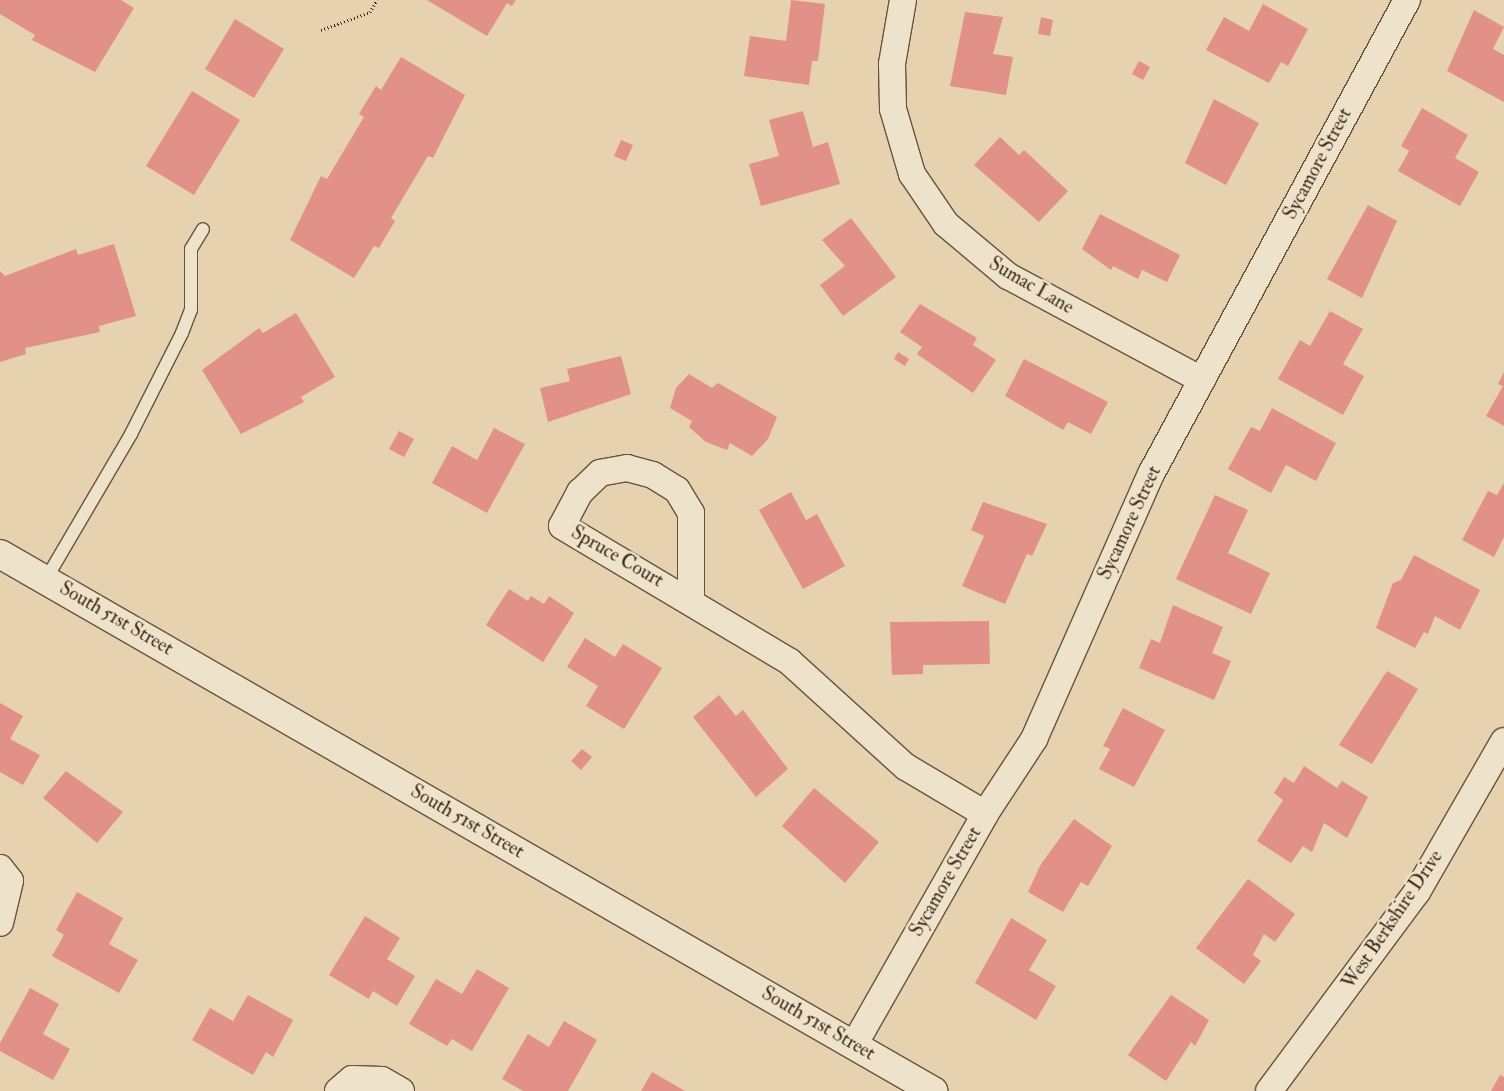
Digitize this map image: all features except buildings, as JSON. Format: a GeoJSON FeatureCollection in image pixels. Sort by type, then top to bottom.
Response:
{"type":"FeatureCollection","features":[{"type":"Feature","properties":{"kind":"street","name":"Sumac Lane"},"geometry":{"type":"LineString","coordinates":[[903,0],[892,64],[893,109],[912,174],[946,224],[1008,276],[1202,380]]}},
{"type":"Feature","properties":{"kind":"street","name":"Sycamore Street"},"geometry":{"type":"LineString","coordinates":[[854,1044],[985,814],[1034,739],[1147,483],[1406,0]]}},
{"type":"Feature","properties":{"kind":"street","name":"Spruce Court"},"geometry":{"type":"LineString","coordinates":[[691,601],[691,514],[677,490],[653,475],[627,468],[600,473],[580,492],[562,526],[691,601],[817,683],[906,768],[985,814]]}},
{"type":"Feature","properties":{"kind":"street","name":"South 51st Street"},"geometry":{"type":"LineString","coordinates":[[0,554],[46,578],[933,1091]]}},
{"type":"Feature","properties":{"kind":"street","name":"West Berkshire Drive"},"geometry":{"type":"LineString","coordinates":[[1269,1091],[1417,892],[1504,741]]}},
{"type":"Feature","properties":{"kind":"street"},"geometry":{"type":"LineString","coordinates":[[0,868],[10,881],[0,923]]}},
{"type":"Feature","properties":{"kind":"street"},"geometry":{"type":"LineString","coordinates":[[338,1091],[352,1079],[382,1080],[401,1091]]}},
{"type":"Feature","properties":{"kind":"lane"},"geometry":{"type":"LineString","coordinates":[[46,578],[131,434],[182,333],[191,310],[191,249],[203,229]]}},
{"type":"Feature","properties":{"kind":"path"},"geometry":{"type":"LineString","coordinates":[[321,30],[370,12],[377,0]]}}]}
